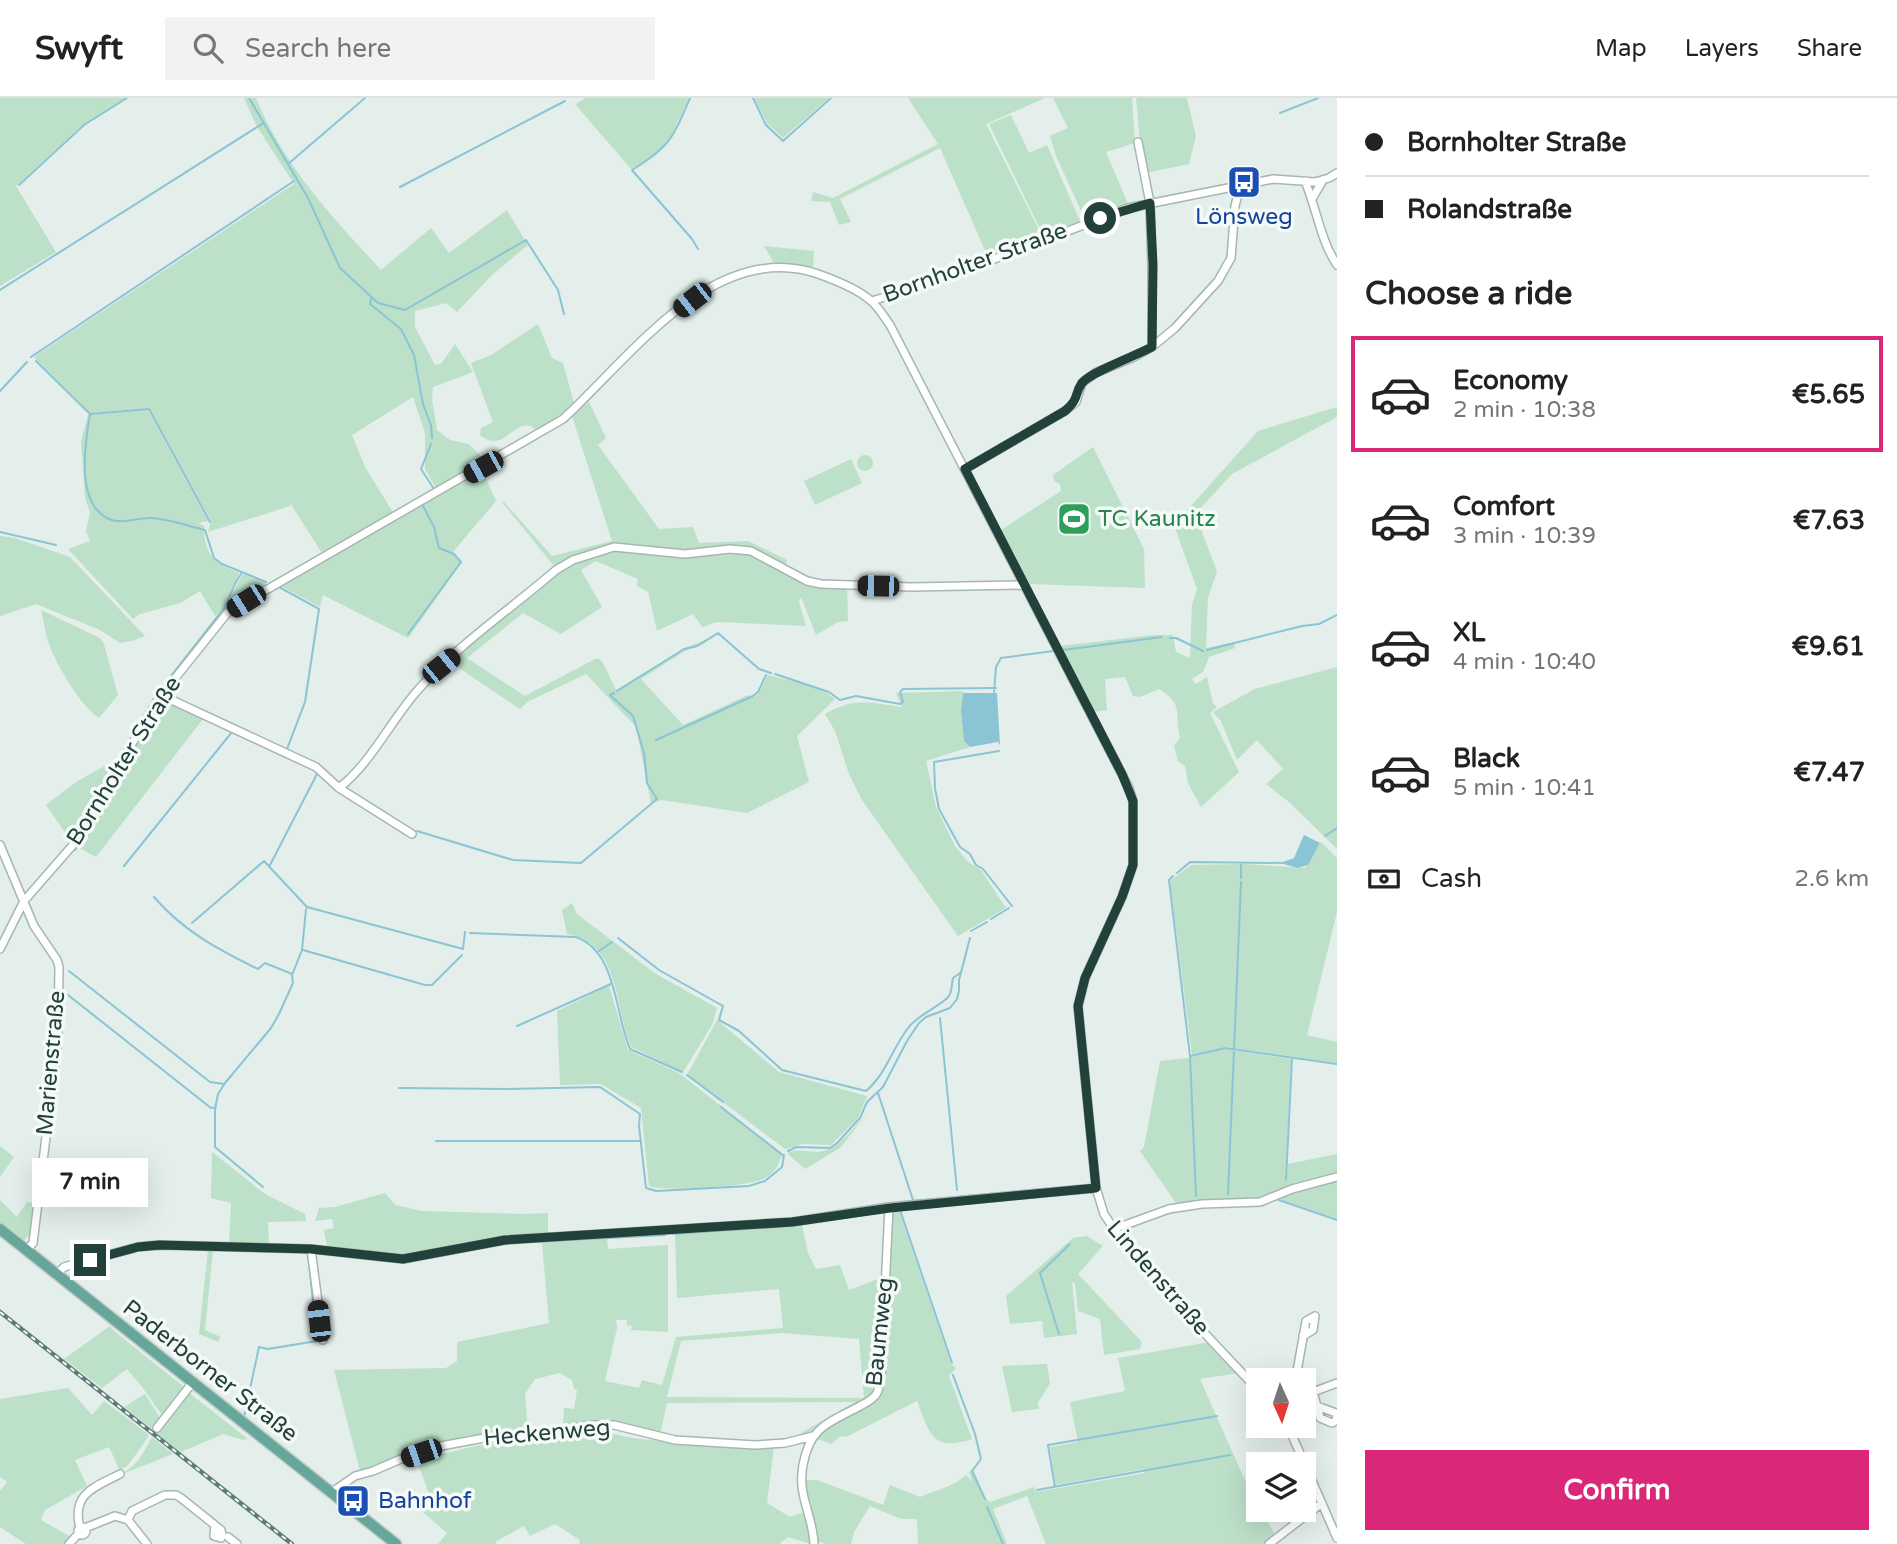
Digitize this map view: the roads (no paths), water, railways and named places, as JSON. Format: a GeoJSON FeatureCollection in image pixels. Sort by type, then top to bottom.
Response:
{"type":"FeatureCollection","features":[{"type":"Feature","properties":{"kind":"main road","name":"Paderborner Straße"},"geometry":{"type":"LineString","coordinates":[[0,1229],[332,1492],[390,1542]]}},
{"type":"Feature","properties":{"kind":"street"},"geometry":{"type":"LineString","coordinates":[[1138,142],[1150,203],[1153,265],[1152,347]]}},
{"type":"Feature","properties":{"kind":"street","name":"Bornholter Straße"},"geometry":{"type":"LineString","coordinates":[[0,949],[24,901],[72,846],[161,695],[228,612],[556,425],[595,391],[640,341],[692,300],[724,279],[772,267],[793,268],[833,279],[872,301],[942,279],[1114,212],[1273,179],[1323,180],[1337,173]]}},
{"type":"Feature","properties":{"kind":"street"},"geometry":{"type":"LineString","coordinates":[[1312,199],[1323,180]]}},
{"type":"Feature","properties":{"kind":"street"},"geometry":{"type":"LineString","coordinates":[[1306,181],[1318,226],[1327,250],[1337,265]]}},
{"type":"Feature","properties":{"kind":"street"},"geometry":{"type":"LineString","coordinates":[[965,469],[1065,411],[1076,402],[1082,383],[1095,373],[1152,347],[1196,306],[1226,269],[1231,258],[1235,206],[1240,186]]}},
{"type":"Feature","properties":{"kind":"street","name":"Lindenstraße"},"geometry":{"type":"LineString","coordinates":[[872,301],[890,325],[1122,774],[1133,801],[1133,865],[1122,897],[1085,978],[1078,1006],[1096,1188],[1104,1214],[1114,1229],[1246,1377]]}},
{"type":"Feature","properties":{"kind":"street"},"geometry":{"type":"LineString","coordinates":[[339,788],[359,768],[417,691],[441,666],[556,570],[573,560],[614,547],[685,554],[751,551],[807,582],[836,586],[1024,585]]}},
{"type":"Feature","properties":{"kind":"street"},"geometry":{"type":"LineString","coordinates":[[161,695],[316,767],[339,788],[412,834]]}},
{"type":"Feature","properties":{"kind":"street","name":"Marienstraße"},"geometry":{"type":"LineString","coordinates":[[0,845],[34,926],[53,953],[59,967],[58,1039],[33,1243],[27,1250]]}},
{"type":"Feature","properties":{"kind":"street"},"geometry":{"type":"LineString","coordinates":[[1114,1229],[1169,1209],[1202,1204],[1260,1202],[1292,1189],[1337,1177]]}},
{"type":"Feature","properties":{"kind":"street"},"geometry":{"type":"LineString","coordinates":[[57,1274],[64,1268],[148,1246],[311,1249],[403,1259],[505,1240],[792,1222],[890,1208],[1096,1188]]}},
{"type":"Feature","properties":{"kind":"street","name":"Baumweg"},"geometry":{"type":"LineString","coordinates":[[813,1436],[821,1428],[866,1403],[877,1393],[881,1372],[890,1208]]}},
{"type":"Feature","properties":{"kind":"street"},"geometry":{"type":"LineString","coordinates":[[311,1249],[323,1340]]}},
{"type":"Feature","properties":{"kind":"street"},"geometry":{"type":"LineString","coordinates":[[1301,1368],[1303,1336]]}},
{"type":"Feature","properties":{"kind":"street"},"geometry":{"type":"LineString","coordinates":[[157,1428],[192,1382]]}},
{"type":"Feature","properties":{"kind":"street"},"geometry":{"type":"LineString","coordinates":[[1316,1391],[1337,1383]]}},
{"type":"Feature","properties":{"kind":"street","name":"Heckenweg"},"geometry":{"type":"LineString","coordinates":[[332,1492],[355,1476],[373,1472],[414,1455],[441,1446],[495,1436],[542,1434],[602,1425],[614,1425],[675,1440],[746,1445],[774,1445],[813,1436]]}},
{"type":"Feature","properties":{"kind":"street"},"geometry":{"type":"LineString","coordinates":[[813,1436],[803,1464],[800,1484],[814,1544]]}},
{"type":"Feature","properties":{"kind":"street"},"geometry":{"type":"LineString","coordinates":[[84,1544],[78,1511],[84,1495],[120,1474]]}},
{"type":"Feature","properties":{"kind":"street"},"geometry":{"type":"LineString","coordinates":[[1316,1488],[1337,1538]]}},
{"type":"Feature","properties":{"kind":"street"},"geometry":{"type":"LineString","coordinates":[[128,1520],[132,1511],[171,1494],[181,1498],[215,1526]]}},
{"type":"Feature","properties":{"kind":"street"},"geometry":{"type":"LineString","coordinates":[[1269,1544],[1322,1503]]}},
{"type":"Feature","properties":{"kind":"street"},"geometry":{"type":"LineString","coordinates":[[69,1544],[82,1531],[115,1516],[128,1520],[147,1544]]}},
{"type":"Feature","properties":{"kind":"street"},"geometry":{"type":"LineString","coordinates":[[228,1537],[237,1544]]}},
{"type":"Feature","properties":{"kind":"water"},"geometry":{"type":"Polygon","coordinates":[[[963,693],[997,693],[1000,745],[998,742],[970,747],[964,741],[961,711],[963,693]]]}},
{"type":"Feature","properties":{"kind":"water"},"geometry":{"type":"Polygon","coordinates":[[[1304,835],[1320,843],[1308,865],[1298,868],[1280,863],[1294,858],[1304,835]]]}},
{"type":"Feature","properties":{"kind":"waterway"},"geometry":{"type":"LineString","coordinates":[[19,185],[84,125],[127,98]]}},
{"type":"Feature","properties":{"kind":"waterway"},"geometry":{"type":"LineString","coordinates":[[249,98],[308,198],[340,268],[378,303],[405,310],[526,240],[558,290],[564,314]]}},
{"type":"Feature","properties":{"kind":"waterway"},"geometry":{"type":"LineString","coordinates":[[288,164],[365,98]]}},
{"type":"Feature","properties":{"kind":"waterway"},"geometry":{"type":"LineString","coordinates":[[690,98],[679,123],[663,148],[632,170],[698,249]]}},
{"type":"Feature","properties":{"kind":"waterway"},"geometry":{"type":"LineString","coordinates":[[753,98],[766,125],[783,141],[831,98]]}},
{"type":"Feature","properties":{"kind":"waterway"},"geometry":{"type":"LineString","coordinates":[[1280,113],[1318,98]]}},
{"type":"Feature","properties":{"kind":"waterway"},"geometry":{"type":"LineString","coordinates":[[400,187],[565,101]]}},
{"type":"Feature","properties":{"kind":"waterway"},"geometry":{"type":"LineString","coordinates":[[0,290],[262,124]]}},
{"type":"Feature","properties":{"kind":"waterway"},"geometry":{"type":"LineString","coordinates":[[31,357],[294,181]]}},
{"type":"Feature","properties":{"kind":"waterway"},"geometry":{"type":"LineString","coordinates":[[371,299],[370,304],[401,329],[414,355],[432,438]]}},
{"type":"Feature","properties":{"kind":"waterway"},"geometry":{"type":"LineString","coordinates":[[36,361],[90,414],[149,409],[210,522]]}},
{"type":"Feature","properties":{"kind":"waterway"},"geometry":{"type":"LineString","coordinates":[[0,391],[27,362]]}},
{"type":"Feature","properties":{"kind":"waterway"},"geometry":{"type":"LineString","coordinates":[[90,414],[85,472],[91,500],[98,511],[114,521],[158,519],[205,530],[214,558],[266,582]]}},
{"type":"Feature","properties":{"kind":"waterway"},"geometry":{"type":"LineString","coordinates":[[431,444],[421,469],[434,489]]}},
{"type":"Feature","properties":{"kind":"waterway"},"geometry":{"type":"LineString","coordinates":[[408,634],[461,562],[454,554],[439,548],[434,527],[423,506]]}},
{"type":"Feature","properties":{"kind":"waterway"},"geometry":{"type":"LineString","coordinates":[[0,532],[56,545]]}},
{"type":"Feature","properties":{"kind":"waterway"},"geometry":{"type":"LineString","coordinates":[[156,695],[221,612],[241,574]]}},
{"type":"Feature","properties":{"kind":"waterway"},"geometry":{"type":"LineString","coordinates":[[279,587],[319,609],[305,702],[287,749]]}},
{"type":"Feature","properties":{"kind":"waterway"},"geometry":{"type":"LineString","coordinates":[[1207,650],[1319,624],[1337,615]]}},
{"type":"Feature","properties":{"kind":"waterway"},"geometry":{"type":"LineString","coordinates":[[617,691],[684,649],[697,646],[718,633],[759,669],[771,673]]}},
{"type":"Feature","properties":{"kind":"waterway"},"geometry":{"type":"LineString","coordinates":[[1063,650],[1162,637]]}},
{"type":"Feature","properties":{"kind":"waterway"},"geometry":{"type":"LineString","coordinates":[[1170,638],[1176,638],[1203,651]]}},
{"type":"Feature","properties":{"kind":"waterway"},"geometry":{"type":"LineString","coordinates":[[994,692],[996,667],[1001,658],[1053,651]]}},
{"type":"Feature","properties":{"kind":"waterway"},"geometry":{"type":"LineString","coordinates":[[775,674],[829,692],[840,700],[856,696],[900,704],[903,702],[900,692],[903,689],[996,688]]}},
{"type":"Feature","properties":{"kind":"waterway"},"geometry":{"type":"LineString","coordinates":[[656,740],[753,696],[758,692],[766,675]]}},
{"type":"Feature","properties":{"kind":"waterway"},"geometry":{"type":"LineString","coordinates":[[417,831],[513,860],[581,863],[657,799],[647,783],[644,753],[633,716],[610,695],[614,693]]}},
{"type":"Feature","properties":{"kind":"waterway"},"geometry":{"type":"LineString","coordinates":[[75,850],[161,702],[174,704]]}},
{"type":"Feature","properties":{"kind":"waterway"},"geometry":{"type":"LineString","coordinates":[[124,866],[232,732]]}},
{"type":"Feature","properties":{"kind":"waterway"},"geometry":{"type":"LineString","coordinates":[[999,751],[934,762],[935,788],[939,809],[960,847],[970,854],[976,865],[983,869],[1012,906]]}},
{"type":"Feature","properties":{"kind":"waterway"},"geometry":{"type":"LineString","coordinates":[[270,865],[317,774]]}},
{"type":"Feature","properties":{"kind":"waterway"},"geometry":{"type":"LineString","coordinates":[[1325,836],[1337,828]]}},
{"type":"Feature","properties":{"kind":"waterway"},"geometry":{"type":"LineString","coordinates":[[192,923],[264,861],[307,907],[463,949],[465,932]]}},
{"type":"Feature","properties":{"kind":"waterway"},"geometry":{"type":"LineString","coordinates":[[1177,873],[1190,862],[1282,863]]}},
{"type":"Feature","properties":{"kind":"waterway"},"geometry":{"type":"LineString","coordinates":[[1241,863],[1241,878]]}},
{"type":"Feature","properties":{"kind":"waterway"},"geometry":{"type":"LineString","coordinates":[[1173,876],[1169,880],[1190,1056],[1196,1196]]}},
{"type":"Feature","properties":{"kind":"waterway"},"geometry":{"type":"LineString","coordinates":[[1228,1194],[1241,882]]}},
{"type":"Feature","properties":{"kind":"waterway"},"geometry":{"type":"LineString","coordinates":[[154,897],[189,930],[216,947],[258,969],[265,963],[292,974]]}},
{"type":"Feature","properties":{"kind":"waterway"},"geometry":{"type":"LineString","coordinates":[[30,899],[28,902],[31,910]]}},
{"type":"Feature","properties":{"kind":"waterway"},"geometry":{"type":"LineString","coordinates":[[991,919],[1009,908]]}},
{"type":"Feature","properties":{"kind":"waterway"},"geometry":{"type":"LineString","coordinates":[[263,1187],[215,1147],[215,1109],[218,1094],[225,1083],[271,1028],[279,1014],[293,983],[292,975],[302,950],[306,909]]}},
{"type":"Feature","properties":{"kind":"waterway"},"geometry":{"type":"LineString","coordinates":[[24,912],[28,920]]}},
{"type":"Feature","properties":{"kind":"waterway"},"geometry":{"type":"LineString","coordinates":[[971,931],[987,922]]}},
{"type":"Feature","properties":{"kind":"waterway"},"geometry":{"type":"LineString","coordinates":[[470,933],[576,937],[589,944],[600,956],[607,970],[630,1049],[682,1072]]}},
{"type":"Feature","properties":{"kind":"waterway"},"geometry":{"type":"LineString","coordinates":[[618,938],[659,970],[723,1006],[719,1020],[739,1031],[782,1070],[866,1091],[879,1077],[908,1028],[948,997],[953,978],[960,973]]}},
{"type":"Feature","properties":{"kind":"waterway"},"geometry":{"type":"LineString","coordinates":[[788,1151],[796,1147],[830,1148],[860,1118],[867,1102],[883,1087],[919,1023],[926,1017],[950,1008],[957,999],[970,938]]}},
{"type":"Feature","properties":{"kind":"waterway"},"geometry":{"type":"LineString","coordinates":[[599,951],[612,942]]}},
{"type":"Feature","properties":{"kind":"waterway"},"geometry":{"type":"LineString","coordinates":[[303,950],[425,985],[432,985],[462,955]]}},
{"type":"Feature","properties":{"kind":"waterway"},"geometry":{"type":"LineString","coordinates":[[69,971],[210,1082],[224,1084]]}},
{"type":"Feature","properties":{"kind":"waterway"},"geometry":{"type":"LineString","coordinates":[[517,1026],[611,984]]}},
{"type":"Feature","properties":{"kind":"waterway"},"geometry":{"type":"LineString","coordinates":[[63,991],[211,1108],[216,1107]]}},
{"type":"Feature","properties":{"kind":"waterway"},"geometry":{"type":"LineString","coordinates":[[940,1018],[957,1190]]}},
{"type":"Feature","properties":{"kind":"waterway"},"geometry":{"type":"LineString","coordinates":[[1191,1056],[1225,1048],[1337,1064]]}},
{"type":"Feature","properties":{"kind":"waterway"},"geometry":{"type":"LineString","coordinates":[[1286,1180],[1292,1059]]}},
{"type":"Feature","properties":{"kind":"waterway"},"geometry":{"type":"LineString","coordinates":[[687,1075],[723,1102]]}},
{"type":"Feature","properties":{"kind":"waterway"},"geometry":{"type":"LineString","coordinates":[[399,1088],[600,1087],[640,1114],[646,1188],[656,1191],[749,1186],[765,1181],[782,1167],[784,1155]]}},
{"type":"Feature","properties":{"kind":"waterway"},"geometry":{"type":"LineString","coordinates":[[878,1093],[913,1200]]}},
{"type":"Feature","properties":{"kind":"waterway"},"geometry":{"type":"LineString","coordinates":[[721,1107],[784,1156]]}},
{"type":"Feature","properties":{"kind":"waterway"},"geometry":{"type":"LineString","coordinates":[[436,1141],[641,1141]]}},
{"type":"Feature","properties":{"kind":"waterway"},"geometry":{"type":"LineString","coordinates":[[902,1202],[1042,1189]]}},
{"type":"Feature","properties":{"kind":"waterway"},"geometry":{"type":"LineString","coordinates":[[1276,1199],[1337,1220]]}},
{"type":"Feature","properties":{"kind":"waterway"},"geometry":{"type":"LineString","coordinates":[[900,1210],[952,1363]]}},
{"type":"Feature","properties":{"kind":"waterway"},"geometry":{"type":"LineString","coordinates":[[800,1224],[808,1224]]}},
{"type":"Feature","properties":{"kind":"waterway"},"geometry":{"type":"LineString","coordinates":[[673,1234],[739,1229]]}},
{"type":"Feature","properties":{"kind":"waterway"},"geometry":{"type":"LineString","coordinates":[[533,1242],[665,1235]]}},
{"type":"Feature","properties":{"kind":"waterway"},"geometry":{"type":"LineString","coordinates":[[1059,1334],[1040,1273],[1070,1244]]}},
{"type":"Feature","properties":{"kind":"waterway"},"geometry":{"type":"LineString","coordinates":[[143,1250],[167,1249]]}},
{"type":"Feature","properties":{"kind":"waterway"},"geometry":{"type":"LineString","coordinates":[[91,1263],[135,1252]]}},
{"type":"Feature","properties":{"kind":"waterway"},"geometry":{"type":"LineString","coordinates":[[244,1417],[259,1347],[268,1349],[317,1341],[308,1252]]}},
{"type":"Feature","properties":{"kind":"waterway"},"geometry":{"type":"LineString","coordinates":[[359,1258],[395,1262]]}},
{"type":"Feature","properties":{"kind":"waterway"},"geometry":{"type":"LineString","coordinates":[[953,1375],[975,1434],[981,1459],[972,1471],[985,1499]]}},
{"type":"Feature","properties":{"kind":"waterway"},"geometry":{"type":"LineString","coordinates":[[1055,1487],[1048,1445],[1217,1416]]}},
{"type":"Feature","properties":{"kind":"waterway"},"geometry":{"type":"LineString","coordinates":[[1037,1490],[1230,1455]]}},
{"type":"Feature","properties":{"kind":"waterway"},"geometry":{"type":"LineString","coordinates":[[987,1507],[1003,1544]]}},
{"type":"Feature","properties":{"kind":"railway"},"geometry":{"type":"LineString","coordinates":[[0,1312],[292,1544]]}},
{"type":"Feature","properties":{"kind":"place","name":"Lönsweg"},"geometry":{"type":"Point","coordinates":[1244,182]}},
{"type":"Feature","properties":{"kind":"place","name":"TC Kaunitz"},"geometry":{"type":"Point","coordinates":[1074,519]}},
{"type":"Feature","properties":{"kind":"place","name":"Bahnhof"},"geometry":{"type":"Point","coordinates":[353,1501]}}]}
